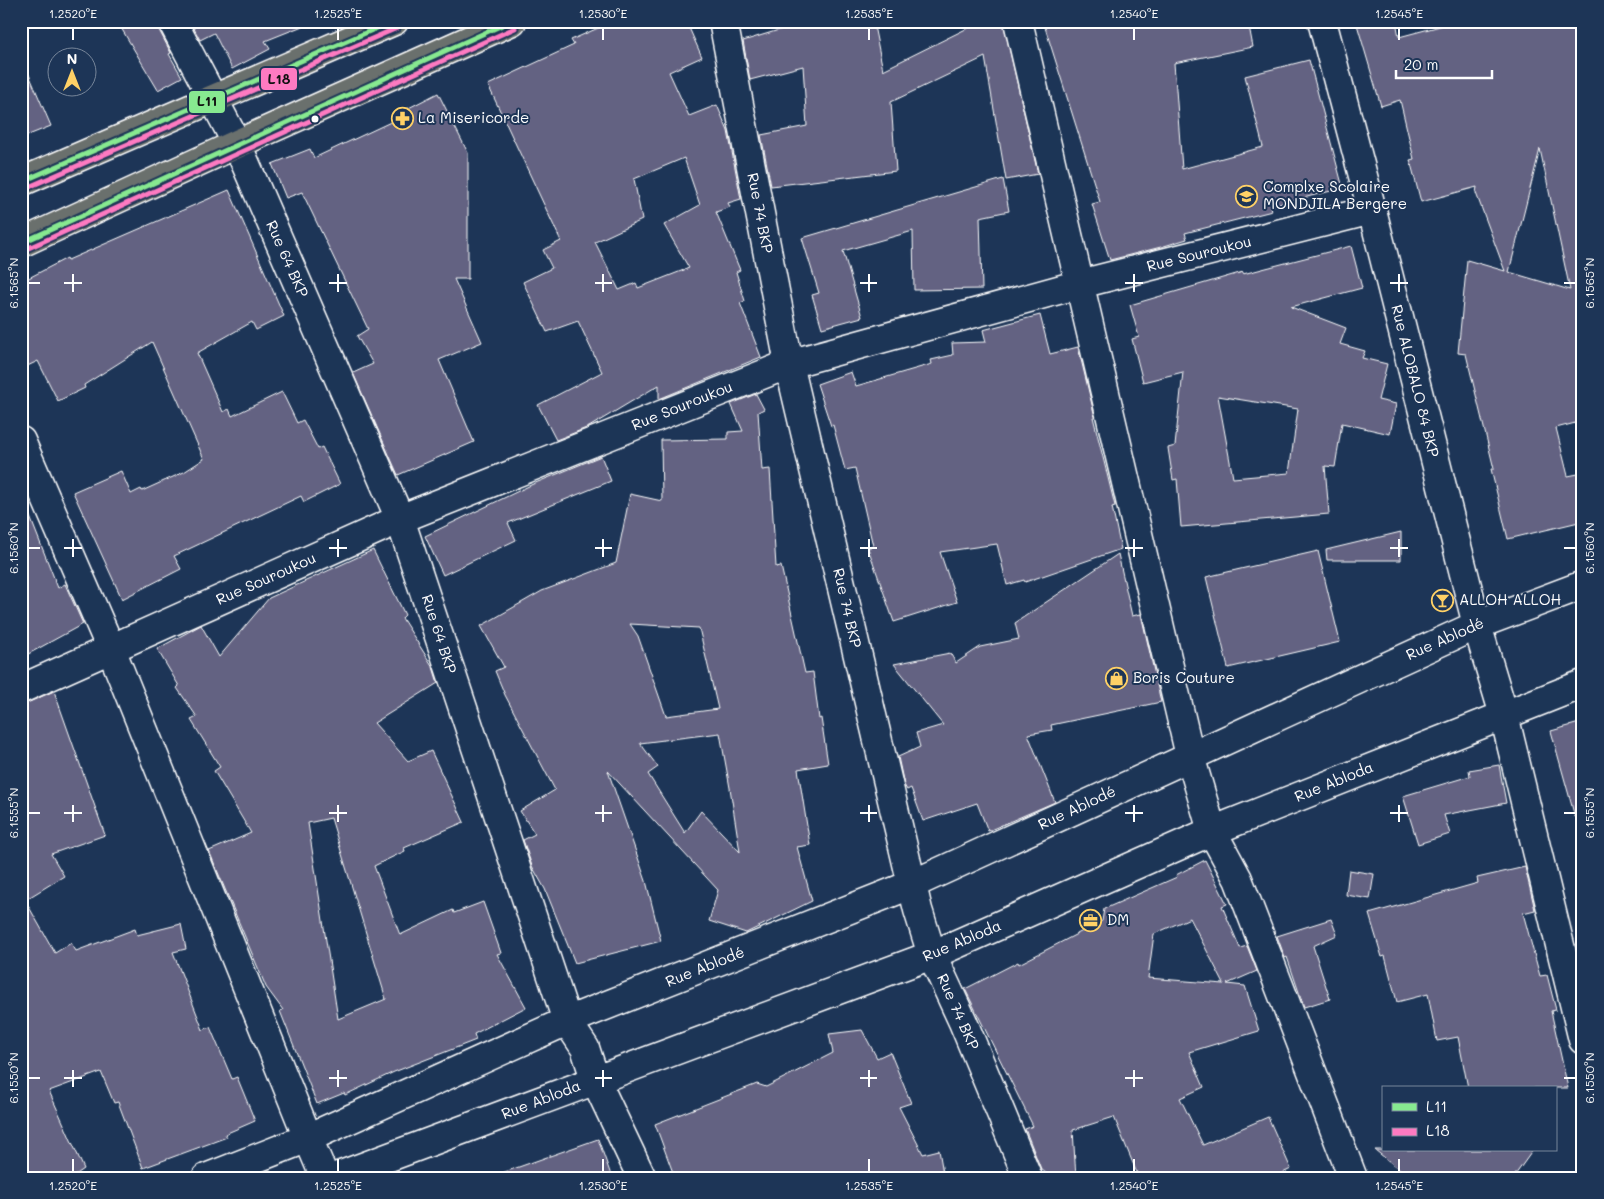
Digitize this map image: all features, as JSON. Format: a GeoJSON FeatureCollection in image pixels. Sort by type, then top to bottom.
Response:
{"type":"FeatureCollection","features":[{"type":"Feature","properties":{"kind":"main road"},"geometry":{"type":"LineString","coordinates":[[21,182],[394,21]]}},
{"type":"Feature","properties":{"kind":"main road"},"geometry":{"type":"LineString","coordinates":[[21,243],[507,22]]}},
{"type":"Feature","properties":{"kind":"street","name":"Rue 64 BKP"},"geometry":{"type":"LineString","coordinates":[[172,21],[237,144],[400,518],[567,1021],[585,1048],[595,1079],[642,1178]]}},
{"type":"Feature","properties":{"kind":"street","name":"Rue 74 BKP"},"geometry":{"type":"LineString","coordinates":[[723,21],[789,364],[918,910],[932,955],[963,1022],[1028,1178]]}},
{"type":"Feature","properties":{"kind":"street"},"geometry":{"type":"LineString","coordinates":[[1018,21],[1190,756],[1212,831],[1238,879],[1353,1178]]}},
{"type":"Feature","properties":{"kind":"street","name":"Rue ALOBALO 84 BKP"},"geometry":{"type":"LineString","coordinates":[[1322,21],[1372,210],[1476,624],[1504,715],[1583,1040]]}},
{"type":"Feature","properties":{"kind":"street","name":"Rue Souroukou"},"geometry":{"type":"LineString","coordinates":[[21,689],[400,518],[789,364],[1080,284],[1372,210]]}},
{"type":"Feature","properties":{"kind":"street"},"geometry":{"type":"LineString","coordinates":[[21,441],[111,650],[325,1178]]}},
{"type":"Feature","properties":{"kind":"street","name":"Rue Ablodé"},"geometry":{"type":"LineString","coordinates":[[206,1178],[308,1138],[567,1021],[913,884],[1476,624],[1583,585]]}},
{"type":"Feature","properties":{"kind":"street","name":"Rue Abloda"},"geometry":{"type":"LineString","coordinates":[[332,1178],[932,955],[1212,831],[1583,684]]}},
{"type":"Feature","properties":{"kind":"building"},"geometry":{"type":"Polygon","coordinates":[[[117,21],[157,21],[158,28],[171,53],[169,54],[182,77],[158,90],[117,21]]]}},
{"type":"Feature","properties":{"kind":"building"},"geometry":{"type":"Polygon","coordinates":[[[190,21],[310,21],[310,23],[265,41],[270,49],[232,69],[214,33],[200,40],[190,21]]]}},
{"type":"Feature","properties":{"kind":"building"},"geometry":{"type":"Polygon","coordinates":[[[614,21],[686,21],[702,57],[669,72],[689,116],[717,105],[728,131],[741,199],[728,203],[730,207],[716,212],[740,270],[736,272],[745,301],[740,303],[761,357],[659,399],[659,385],[589,427],[556,440],[538,405],[602,372],[578,321],[547,332],[523,282],[552,268],[543,250],[561,241],[488,85],[574,45],[571,40],[614,21]],[[684,158],[634,179],[642,220],[595,242],[619,290],[636,283],[638,288],[689,268],[664,225],[700,205],[684,158]]]}},
{"type":"Feature","properties":{"kind":"building"},"geometry":{"type":"Polygon","coordinates":[[[818,21],[873,21],[883,70],[982,21],[1003,21],[1038,174],[1006,180],[985,57],[891,102],[896,171],[771,186],[761,135],[807,126],[803,66],[750,80],[743,41],[818,21]]]}},
{"type":"Feature","properties":{"kind":"building"},"geometry":{"type":"Polygon","coordinates":[[[1043,21],[1248,21],[1253,47],[1174,63],[1182,169],[1263,147],[1245,76],[1309,60],[1343,188],[1271,206],[1272,211],[1185,233],[1187,239],[1110,260],[1092,204],[1100,202],[1043,21]]]}},
{"type":"Feature","properties":{"kind":"building"},"geometry":{"type":"Polygon","coordinates":[[[1356,21],[1396,21],[1399,37],[1459,21],[1583,21],[1583,293],[1581,294],[1583,294],[1583,421],[1556,428],[1568,476],[1583,473],[1583,521],[1508,539],[1491,469],[1494,469],[1466,354],[1458,353],[1467,260],[1505,271],[1476,193],[1477,187],[1421,202],[1410,160],[1414,159],[1400,100],[1381,106],[1356,21]],[[1540,149],[1509,272],[1570,290],[1540,149]]]}},
{"type":"Feature","properties":{"kind":"building"},"geometry":{"type":"Polygon","coordinates":[[[21,56],[51,126],[21,138],[21,56]]]}},
{"type":"Feature","properties":{"kind":"building"},"geometry":{"type":"Polygon","coordinates":[[[438,93],[468,153],[468,279],[454,279],[482,342],[439,360],[474,442],[398,475],[353,373],[373,364],[357,336],[368,329],[302,192],[286,198],[272,164],[310,149],[314,158],[395,120],[393,116],[438,93]]]}},
{"type":"Feature","properties":{"kind":"building"},"geometry":{"type":"Polygon","coordinates":[[[1003,179],[1009,211],[980,217],[982,289],[914,290],[913,231],[843,251],[862,317],[822,328],[812,295],[819,293],[802,238],[1003,179]]]}},
{"type":"Feature","properties":{"kind":"building"},"geometry":{"type":"Polygon","coordinates":[[[229,190],[284,316],[256,330],[252,322],[197,353],[223,412],[229,409],[232,416],[282,392],[297,423],[303,420],[318,449],[322,447],[340,484],[304,502],[301,496],[174,556],[181,569],[122,599],[73,492],[121,471],[131,494],[184,472],[204,459],[152,342],[84,385],[85,388],[58,401],[38,361],[21,369],[21,282],[67,258],[68,260],[229,190]]]}},
{"type":"Feature","properties":{"kind":"building"},"geometry":{"type":"Polygon","coordinates":[[[1351,246],[1362,288],[1291,307],[1346,328],[1340,344],[1365,351],[1362,358],[1387,364],[1378,400],[1396,404],[1390,434],[1342,423],[1335,467],[1325,466],[1329,514],[1181,527],[1177,479],[1173,480],[1168,448],[1175,446],[1183,372],[1143,382],[1132,339],[1139,337],[1130,305],[1243,272],[1243,274],[1351,246]],[[1218,396],[1233,478],[1289,473],[1298,409],[1218,396]]]}},
{"type":"Feature","properties":{"kind":"building"},"geometry":{"type":"Polygon","coordinates":[[[1040,315],[1050,354],[1078,347],[1115,506],[1112,507],[1121,549],[1025,582],[1024,580],[1007,585],[997,544],[940,552],[957,602],[894,622],[868,548],[873,546],[855,468],[845,470],[833,425],[831,426],[817,384],[851,372],[856,386],[932,364],[931,360],[953,355],[952,343],[986,342],[983,330],[1040,315]]]}},
{"type":"Feature","properties":{"kind":"building"},"geometry":{"type":"Polygon","coordinates":[[[756,394],[764,409],[758,412],[762,470],[770,469],[776,567],[781,566],[805,673],[813,672],[819,719],[821,718],[828,764],[798,769],[810,845],[797,847],[812,901],[746,933],[709,921],[718,890],[608,771],[646,881],[661,941],[575,963],[545,889],[532,866],[523,840],[535,834],[520,811],[555,790],[505,695],[495,671],[504,667],[481,626],[542,591],[616,563],[630,494],[662,501],[661,440],[728,439],[728,432],[743,431],[731,404],[756,394]],[[630,624],[638,636],[666,716],[718,709],[699,628],[630,624]],[[720,733],[640,743],[658,767],[648,774],[685,833],[701,811],[740,852],[730,788],[720,733]]]}},
{"type":"Feature","properties":{"kind":"building"},"geometry":{"type":"Polygon","coordinates":[[[601,456],[611,481],[508,523],[516,540],[443,575],[425,536],[533,484],[601,456]]]}},
{"type":"Feature","properties":{"kind":"building"},"geometry":{"type":"Polygon","coordinates":[[[23,499],[58,588],[65,584],[83,624],[21,658],[21,500],[23,499]]]}},
{"type":"Feature","properties":{"kind":"building"},"geometry":{"type":"Polygon","coordinates":[[[1401,532],[1401,560],[1327,560],[1326,550],[1401,532]]]}},
{"type":"Feature","properties":{"kind":"building"},"geometry":{"type":"Polygon","coordinates":[[[373,550],[405,615],[402,618],[433,667],[438,683],[374,723],[408,761],[431,751],[464,822],[404,848],[405,851],[374,866],[400,935],[453,910],[454,913],[483,902],[501,953],[497,954],[526,1007],[474,1034],[476,1040],[394,1072],[345,1095],[344,1093],[317,1104],[280,1011],[283,1010],[266,987],[209,851],[251,833],[214,771],[220,767],[191,720],[197,717],[177,688],[179,686],[157,649],[201,625],[219,657],[269,598],[373,550]],[[331,818],[308,823],[338,1019],[386,999],[331,818]]]}},
{"type":"Feature","properties":{"kind":"building"},"geometry":{"type":"Polygon","coordinates":[[[1318,551],[1340,642],[1228,668],[1206,577],[1318,551]]]}},
{"type":"Feature","properties":{"kind":"building"},"geometry":{"type":"Polygon","coordinates":[[[1118,554],[1132,616],[1141,614],[1161,702],[1051,725],[1052,730],[1028,734],[1055,802],[988,831],[977,803],[923,821],[911,788],[907,790],[904,785],[898,757],[920,747],[916,733],[943,725],[894,664],[950,653],[956,663],[980,647],[1019,639],[1015,623],[1118,554]]]}},
{"type":"Feature","properties":{"kind":"building"},"geometry":{"type":"Polygon","coordinates":[[[54,691],[105,835],[51,854],[64,876],[25,900],[55,953],[71,943],[76,951],[135,929],[137,935],[181,924],[186,949],[173,952],[203,1030],[210,1027],[232,1079],[237,1077],[255,1121],[225,1134],[227,1137],[143,1168],[118,1102],[114,1103],[101,1072],[49,1091],[84,1169],[71,1178],[21,1178],[21,704],[54,691]]]}},
{"type":"Feature","properties":{"kind":"building"},"geometry":{"type":"Polygon","coordinates":[[[1583,722],[1583,816],[1575,817],[1551,731],[1583,722]]]}},
{"type":"Feature","properties":{"kind":"building"},"geometry":{"type":"Polygon","coordinates":[[[1499,765],[1506,803],[1444,815],[1450,834],[1418,844],[1403,796],[1470,776],[1469,770],[1499,765]]]}},
{"type":"Feature","properties":{"kind":"building"},"geometry":{"type":"Polygon","coordinates":[[[1205,860],[1227,904],[1222,906],[1240,948],[1247,946],[1257,971],[1227,984],[1245,986],[1259,1031],[1189,1052],[1204,1087],[1180,1098],[1203,1145],[1268,1117],[1291,1169],[1272,1178],[1139,1178],[1114,1117],[1073,1130],[1076,1178],[1052,1178],[1041,1169],[1025,1129],[1033,1126],[965,989],[1018,962],[1019,964],[1102,921],[1104,909],[1177,877],[1176,875],[1205,860]],[[1190,918],[1154,934],[1148,978],[1224,984],[1190,918]]]}},
{"type":"Feature","properties":{"kind":"building"},"geometry":{"type":"Polygon","coordinates":[[[1525,867],[1535,910],[1523,913],[1540,976],[1547,975],[1556,1010],[1551,1011],[1568,1088],[1556,1088],[1556,1086],[1468,1086],[1458,1037],[1437,1041],[1428,994],[1397,1002],[1385,956],[1382,957],[1369,914],[1478,883],[1477,878],[1525,867]]]}},
{"type":"Feature","properties":{"kind":"building"},"geometry":{"type":"Polygon","coordinates":[[[1349,870],[1374,874],[1370,899],[1346,895],[1349,870]]]}},
{"type":"Feature","properties":{"kind":"building"},"geometry":{"type":"Polygon","coordinates":[[[1331,919],[1337,935],[1313,946],[1330,999],[1304,1007],[1287,957],[1285,958],[1277,936],[1331,919]]]}},
{"type":"Feature","properties":{"kind":"building"},"geometry":{"type":"Polygon","coordinates":[[[862,1030],[877,1058],[890,1052],[911,1103],[899,1107],[923,1154],[939,1150],[943,1173],[934,1176],[935,1178],[675,1178],[655,1124],[757,1084],[766,1087],[833,1053],[829,1034],[862,1030]]]}},
{"type":"Feature","properties":{"kind":"building"},"geometry":{"type":"Polygon","coordinates":[[[598,1139],[612,1178],[499,1178],[499,1174],[598,1139]]]}},
{"type":"Feature","properties":{"kind":"building"},"geometry":{"type":"Polygon","coordinates":[[[1375,1150],[1382,1150],[1382,1152],[1532,1152],[1513,1178],[1410,1178],[1375,1150]]]}},
{"type":"Feature","properties":{"kind":"transit line","name":"L11"},"geometry":{"type":"LineString","coordinates":[[21,182],[393,21]]}},
{"type":"Feature","properties":{"kind":"transit line","name":"L11"},"geometry":{"type":"LineString","coordinates":[[21,243],[511,21]]}},
{"type":"Feature","properties":{"kind":"transit line","name":"L18"},"geometry":{"type":"LineString","coordinates":[[24,189],[397,28]]}},
{"type":"Feature","properties":{"kind":"transit line","name":"L18"},"geometry":{"type":"LineString","coordinates":[[24,250],[515,28]]}},
{"type":"Feature","properties":{"kind":"place","name":"La Misericorde"},"geometry":{"type":"Point","coordinates":[402,118]}},
{"type":"Feature","properties":{"kind":"place","name":"Complxe Scolaire MONDJILA Bergere"},"geometry":{"type":"Point","coordinates":[1247,196]}},
{"type":"Feature","properties":{"kind":"place","name":"ALLOH ALLOH"},"geometry":{"type":"Point","coordinates":[1443,600]}},
{"type":"Feature","properties":{"kind":"place","name":"Boris Couture"},"geometry":{"type":"Point","coordinates":[1117,678]}},
{"type":"Feature","properties":{"kind":"place","name":"DM"},"geometry":{"type":"Point","coordinates":[1091,920]}}]}
